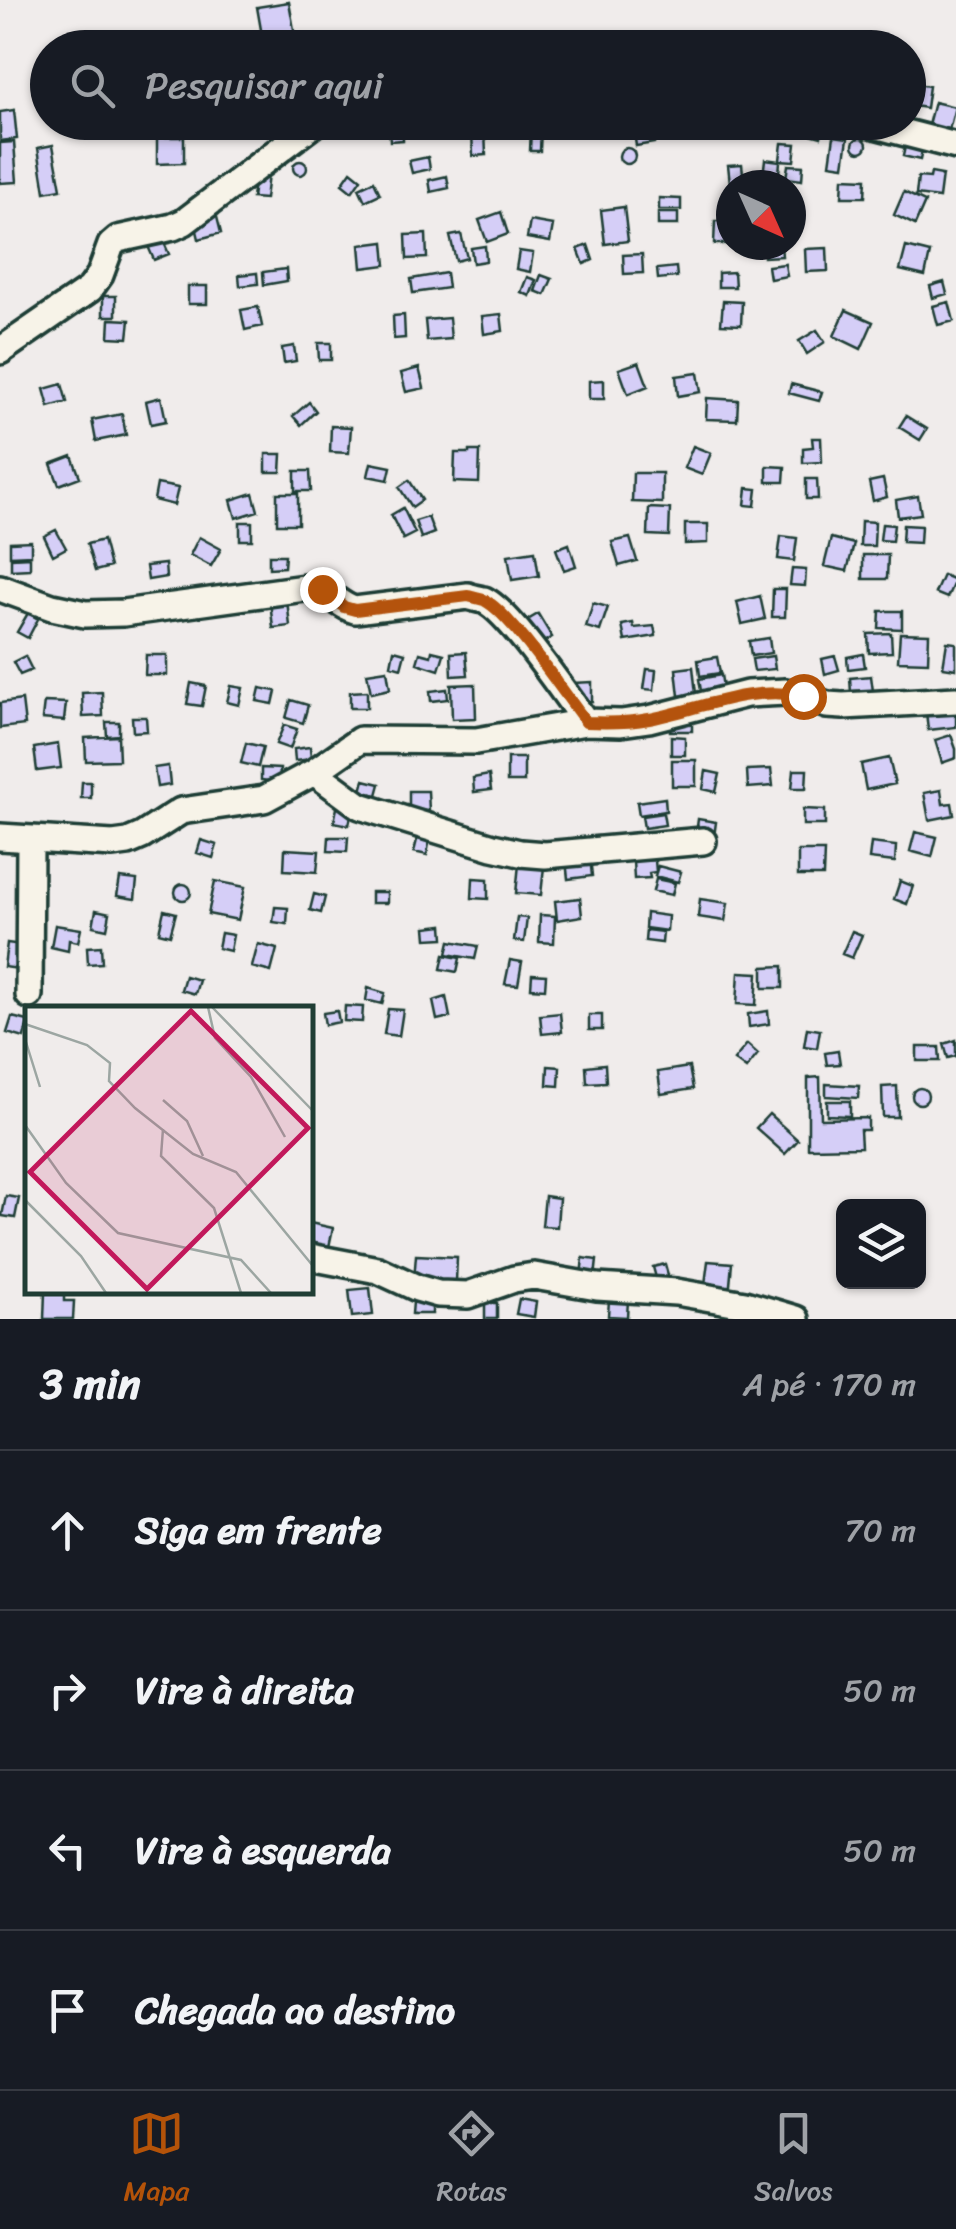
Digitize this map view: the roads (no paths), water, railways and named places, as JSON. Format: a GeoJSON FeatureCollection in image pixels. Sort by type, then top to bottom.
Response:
{"type":"FeatureCollection","features":[{"type":"Feature","properties":{"kind":"street"},"geometry":{"type":"LineString","coordinates":[[926,138],[956,146]]}},
{"type":"Feature","properties":{"kind":"street"},"geometry":{"type":"LineString","coordinates":[[0,351],[90,289],[111,245],[118,239],[184,222],[292,140]]}},
{"type":"Feature","properties":{"kind":"street"},"geometry":{"type":"LineString","coordinates":[[0,588],[84,614],[124,613],[312,587],[355,610],[468,596],[498,610],[586,722]]}},
{"type":"Feature","properties":{"kind":"street"},"geometry":{"type":"LineString","coordinates":[[0,837],[128,842],[181,811],[264,799],[314,772],[360,740],[476,742],[586,722],[649,719],[748,694],[786,692],[843,706],[956,700]]}},
{"type":"Feature","properties":{"kind":"street"},"geometry":{"type":"LineString","coordinates":[[314,772],[360,806],[520,854],[704,841]]}},
{"type":"Feature","properties":{"kind":"street"},"geometry":{"type":"LineString","coordinates":[[29,995],[30,840]]}},
{"type":"Feature","properties":{"kind":"street"},"geometry":{"type":"LineString","coordinates":[[312,1257],[378,1270],[438,1294],[468,1295],[534,1276],[597,1287],[676,1292],[744,1304],[796,1319]]}}]}
